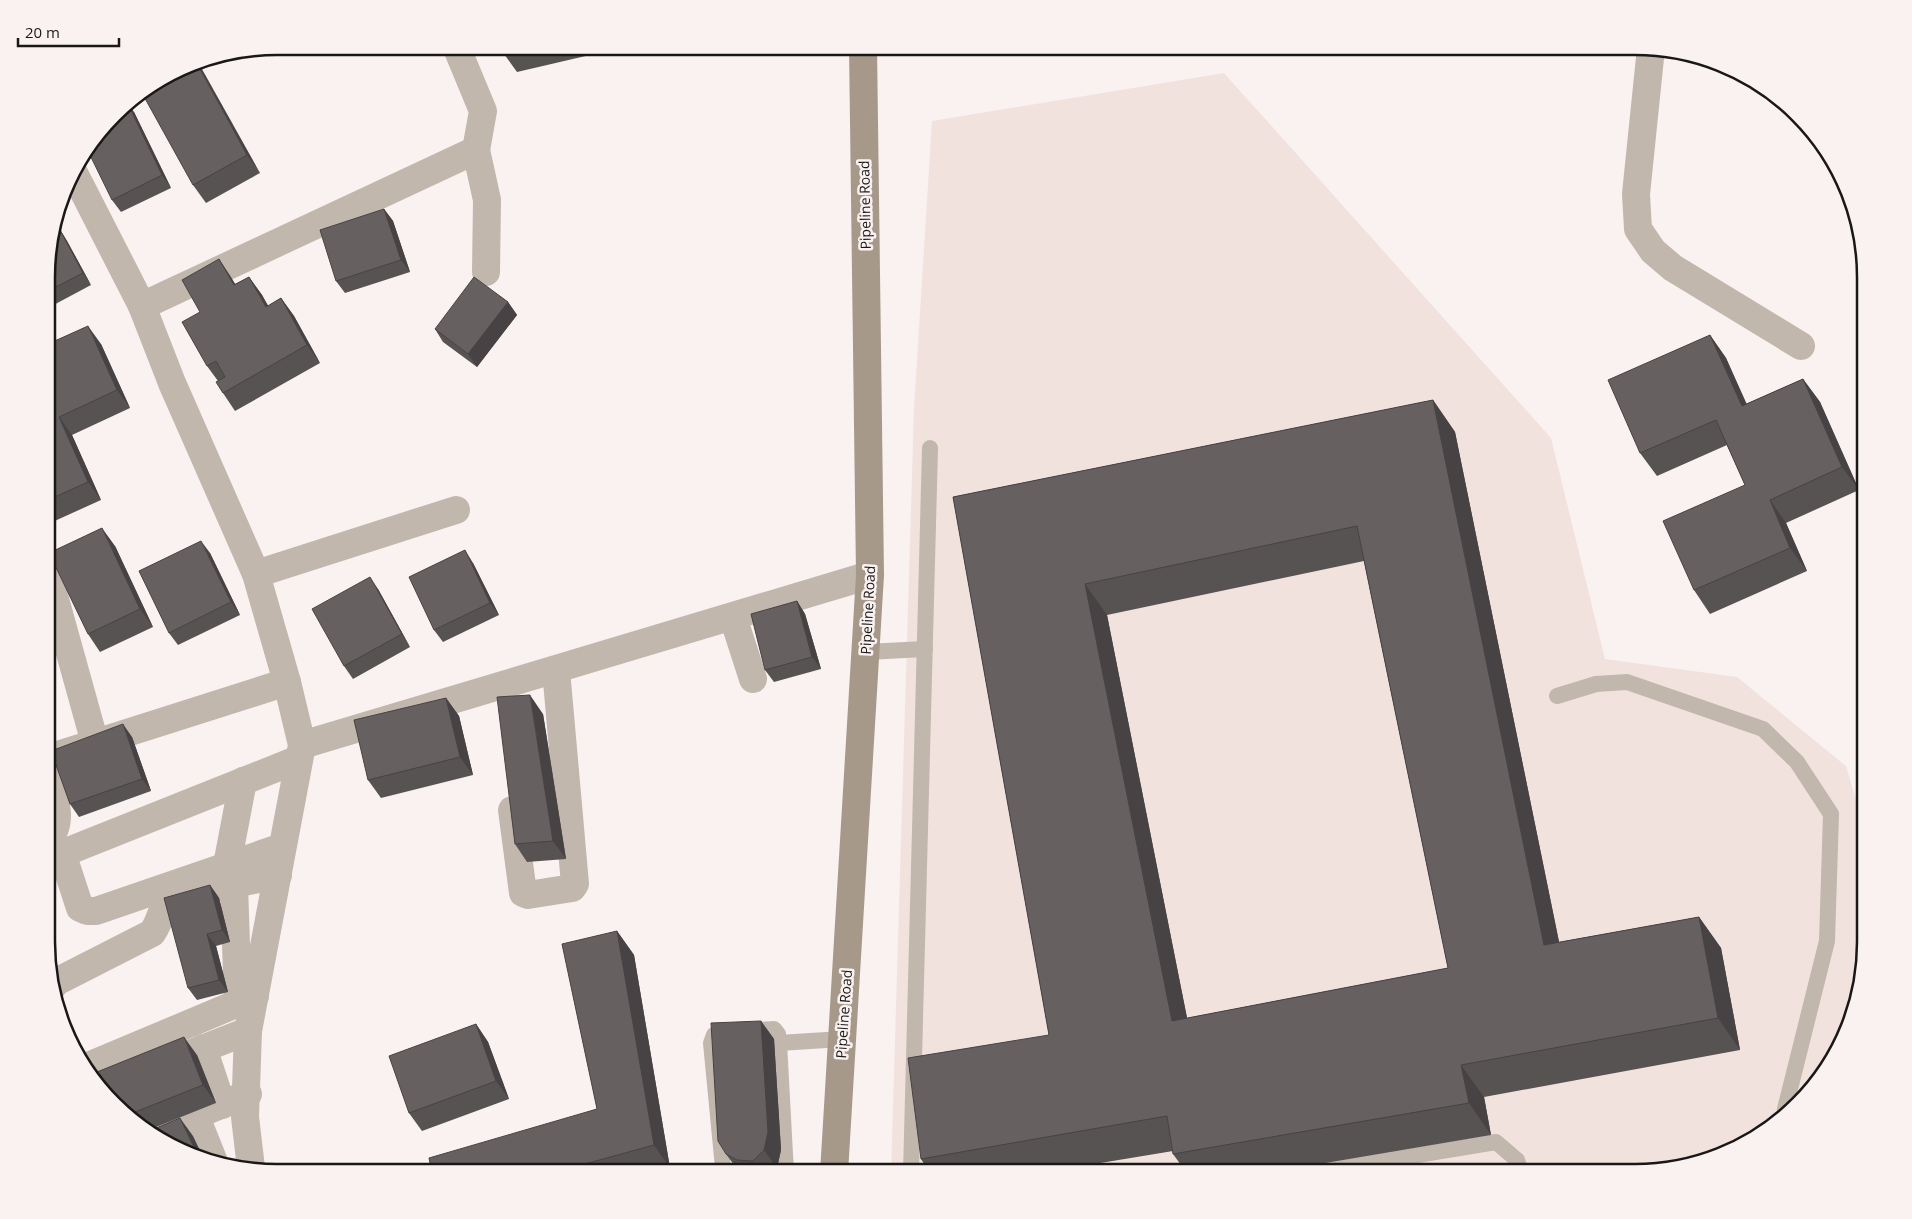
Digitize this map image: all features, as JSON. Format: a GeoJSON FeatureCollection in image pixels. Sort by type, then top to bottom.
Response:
{"type":"FeatureCollection","features":[{"type":"Feature","properties":{"kind":"street"},"geometry":{"type":"LineString","coordinates":[[460,55],[483,111],[476,150],[487,200],[486,272]]}},
{"type":"Feature","properties":{"kind":"street","name":"Pipeline Road"},"geometry":{"type":"LineString","coordinates":[[834,1164],[870,575],[863,55]]}},
{"type":"Feature","properties":{"kind":"street"},"geometry":{"type":"LineString","coordinates":[[1650,55],[1636,194],[1638,229],[1653,251],[1673,268],[1801,346]]}},
{"type":"Feature","properties":{"kind":"street"},"geometry":{"type":"LineString","coordinates":[[142,306],[476,150]]}},
{"type":"Feature","properties":{"kind":"street"},"geometry":{"type":"LineString","coordinates":[[78,180],[142,306],[172,383],[256,574],[287,682],[301,752],[278,875],[246,1000]]}},
{"type":"Feature","properties":{"kind":"street"},"geometry":{"type":"LineString","coordinates":[[256,574],[456,510]]}},
{"type":"Feature","properties":{"kind":"street"},"geometry":{"type":"LineString","coordinates":[[278,875],[230,875],[96,911],[87,911],[80,908],[64,859],[65,854],[71,850],[242,781],[301,752],[525,701],[556,670],[870,575]]}},
{"type":"Feature","properties":{"kind":"street"},"geometry":{"type":"LineString","coordinates":[[55,599],[95,743]]}},
{"type":"Feature","properties":{"kind":"street"},"geometry":{"type":"LineString","coordinates":[[733,617],[752,678]]}},
{"type":"Feature","properties":{"kind":"street"},"geometry":{"type":"LineString","coordinates":[[525,701],[556,670]]}},
{"type":"Feature","properties":{"kind":"street"},"geometry":{"type":"LineString","coordinates":[[55,756],[287,682]]}},
{"type":"Feature","properties":{"kind":"street"},"geometry":{"type":"LineString","coordinates":[[509,786],[523,893],[528,895],[572,888],[576,884],[525,701]]}},
{"type":"Feature","properties":{"kind":"street"},"geometry":{"type":"LineString","coordinates":[[242,781],[230,875],[246,1000],[248,1031],[246,1106],[251,1162]]}},
{"type":"Feature","properties":{"kind":"street"},"geometry":{"type":"LineString","coordinates":[[55,807],[58,823],[55,832]]}},
{"type":"Feature","properties":{"kind":"street"},"geometry":{"type":"LineString","coordinates":[[58,981],[152,933],[159,924],[165,903],[172,897],[230,875],[282,847]]}},
{"type":"Feature","properties":{"kind":"street"},"geometry":{"type":"LineString","coordinates":[[92,1065],[246,1000]]}},
{"type":"Feature","properties":{"kind":"street"},"geometry":{"type":"LineString","coordinates":[[108,1086],[248,1031]]}},
{"type":"Feature","properties":{"kind":"street"},"geometry":{"type":"LineString","coordinates":[[203,1048],[222,1105]]}},
{"type":"Feature","properties":{"kind":"street"},"geometry":{"type":"LineString","coordinates":[[159,1130],[222,1105],[246,1106]]}},
{"type":"Feature","properties":{"kind":"street"},"geometry":{"type":"LineString","coordinates":[[171,1137],[200,1127],[246,1106]]}},
{"type":"Feature","properties":{"kind":"street"},"geometry":{"type":"LineString","coordinates":[[200,1127],[211,1153]]}},
{"type":"Feature","properties":{"kind":"lane"},"geometry":{"type":"LineString","coordinates":[[911,1164],[930,448]]}},
{"type":"Feature","properties":{"kind":"lane"},"geometry":{"type":"LineString","coordinates":[[866,652],[925,649]]}},
{"type":"Feature","properties":{"kind":"lane"},"geometry":{"type":"LineString","coordinates":[[1557,696],[1596,684],[1627,682],[1763,729],[1796,762],[1831,814],[1827,941],[1786,1104]]}},
{"type":"Feature","properties":{"kind":"lane"},"geometry":{"type":"LineString","coordinates":[[722,1164],[711,1043],[714,1035],[720,1032],[774,1029],[778,1034],[780,1043],[786,1164]]}},
{"type":"Feature","properties":{"kind":"lane"},"geometry":{"type":"LineString","coordinates":[[780,1043],[842,1039]]}},
{"type":"Feature","properties":{"kind":"lane"},"geometry":{"type":"LineString","coordinates":[[1363,1164],[1496,1142],[1517,1160],[1518,1164]]}},
{"type":"Feature","properties":{"kind":"shaded area"},"geometry":{"type":"Polygon","coordinates":[[[1224,73],[1551,438],[1605,659],[1737,677],[1846,766],[1857,803],[1857,957],[1853,985],[1840,1027],[1827,1053],[1802,1088],[1781,1109],[1758,1127],[1720,1147],[1678,1160],[1650,1164],[891,1164],[914,408],[932,121],[1224,73]]]}},
{"type":"Feature","properties":{"kind":"building"},"geometry":{"type":"Polygon","coordinates":[[[200,69],[247,155],[193,185],[145,99],[179,78],[200,69]]]}},
{"type":"Feature","properties":{"kind":"building"},"geometry":{"type":"Polygon","coordinates":[[[131,110],[162,175],[112,200],[91,156],[110,131],[131,110]]]}},
{"type":"Feature","properties":{"kind":"building"},"geometry":{"type":"Polygon","coordinates":[[[384,209],[401,260],[336,281],[320,230],[384,209]]]}},
{"type":"Feature","properties":{"kind":"building"},"geometry":{"type":"Polygon","coordinates":[[[60,230],[83,273],[55,287],[55,262],[60,230]]]}},
{"type":"Feature","properties":{"kind":"building"},"geometry":{"type":"Polygon","coordinates":[[[219,259],[234,285],[249,277],[266,307],[281,298],[307,345],[223,393],[216,382],[225,377],[216,361],[207,366],[182,322],[200,312],[182,280],[219,259]]]}},
{"type":"Feature","properties":{"kind":"building"},"geometry":{"type":"Polygon","coordinates":[[[474,277],[508,302],[468,354],[435,329],[474,277]]]}},
{"type":"Feature","properties":{"kind":"building"},"geometry":{"type":"Polygon","coordinates":[[[88,326],[117,390],[59,417],[88,482],[55,497],[55,341],[88,326]]]}},
{"type":"Feature","properties":{"kind":"building"},"geometry":{"type":"Polygon","coordinates":[[[1710,335],[1742,406],[1803,379],[1842,467],[1770,500],[1790,548],[1694,590],[1663,521],[1745,485],[1716,420],[1640,453],[1608,380],[1710,335]]]}},
{"type":"Feature","properties":{"kind":"building"},"geometry":{"type":"Polygon","coordinates":[[[1433,400],[1544,945],[1699,917],[1718,1018],[1461,1065],[1469,1103],[1173,1154],[1167,1116],[921,1159],[908,1058],[1049,1035],[953,497],[1433,400]],[[1357,526],[1085,584],[1172,1021],[1448,968],[1357,526]]]}},
{"type":"Feature","properties":{"kind":"building"},"geometry":{"type":"Polygon","coordinates":[[[102,528],[140,609],[88,634],[55,565],[55,550],[102,528]]]}},
{"type":"Feature","properties":{"kind":"building"},"geometry":{"type":"Polygon","coordinates":[[[201,541],[231,602],[169,633],[139,571],[201,541]]]}},
{"type":"Feature","properties":{"kind":"building"},"geometry":{"type":"Polygon","coordinates":[[[465,550],[490,603],[434,630],[409,577],[465,550]]]}},
{"type":"Feature","properties":{"kind":"building"},"geometry":{"type":"Polygon","coordinates":[[[370,577],[402,634],[344,666],[312,609],[370,577]]]}},
{"type":"Feature","properties":{"kind":"building"},"geometry":{"type":"Polygon","coordinates":[[[797,601],[812,657],[765,670],[751,614],[797,601]]]}},
{"type":"Feature","properties":{"kind":"building"},"geometry":{"type":"Polygon","coordinates":[[[530,695],[553,841],[515,844],[497,697],[530,695]]]}},
{"type":"Feature","properties":{"kind":"building"},"geometry":{"type":"Polygon","coordinates":[[[446,698],[460,757],[368,780],[354,720],[446,698]]]}},
{"type":"Feature","properties":{"kind":"building"},"geometry":{"type":"Polygon","coordinates":[[[123,724],[142,779],[70,804],[55,762],[55,750],[123,724]]]}},
{"type":"Feature","properties":{"kind":"building"},"geometry":{"type":"Polygon","coordinates":[[[210,885],[222,930],[207,934],[219,980],[188,988],[164,898],[210,885]]]}},
{"type":"Feature","properties":{"kind":"building"},"geometry":{"type":"Polygon","coordinates":[[[617,931],[654,1145],[585,1164],[430,1164],[429,1158],[597,1109],[562,944],[617,931]]]}},
{"type":"Feature","properties":{"kind":"building"},"geometry":{"type":"Polygon","coordinates":[[[761,1021],[768,1132],[764,1150],[753,1161],[737,1160],[726,1154],[718,1141],[711,1023],[761,1021]]]}},
{"type":"Feature","properties":{"kind":"building"},"geometry":{"type":"Polygon","coordinates":[[[476,1024],[496,1081],[409,1113],[389,1056],[476,1024]]]}},
{"type":"Feature","properties":{"kind":"building"},"geometry":{"type":"Polygon","coordinates":[[[184,1037],[203,1085],[135,1112],[120,1099],[97,1072],[184,1037]]]}},
{"type":"Feature","properties":{"kind":"building"},"geometry":{"type":"Polygon","coordinates":[[[180,1118],[194,1148],[179,1141],[156,1128],[180,1118]]]}}]}
